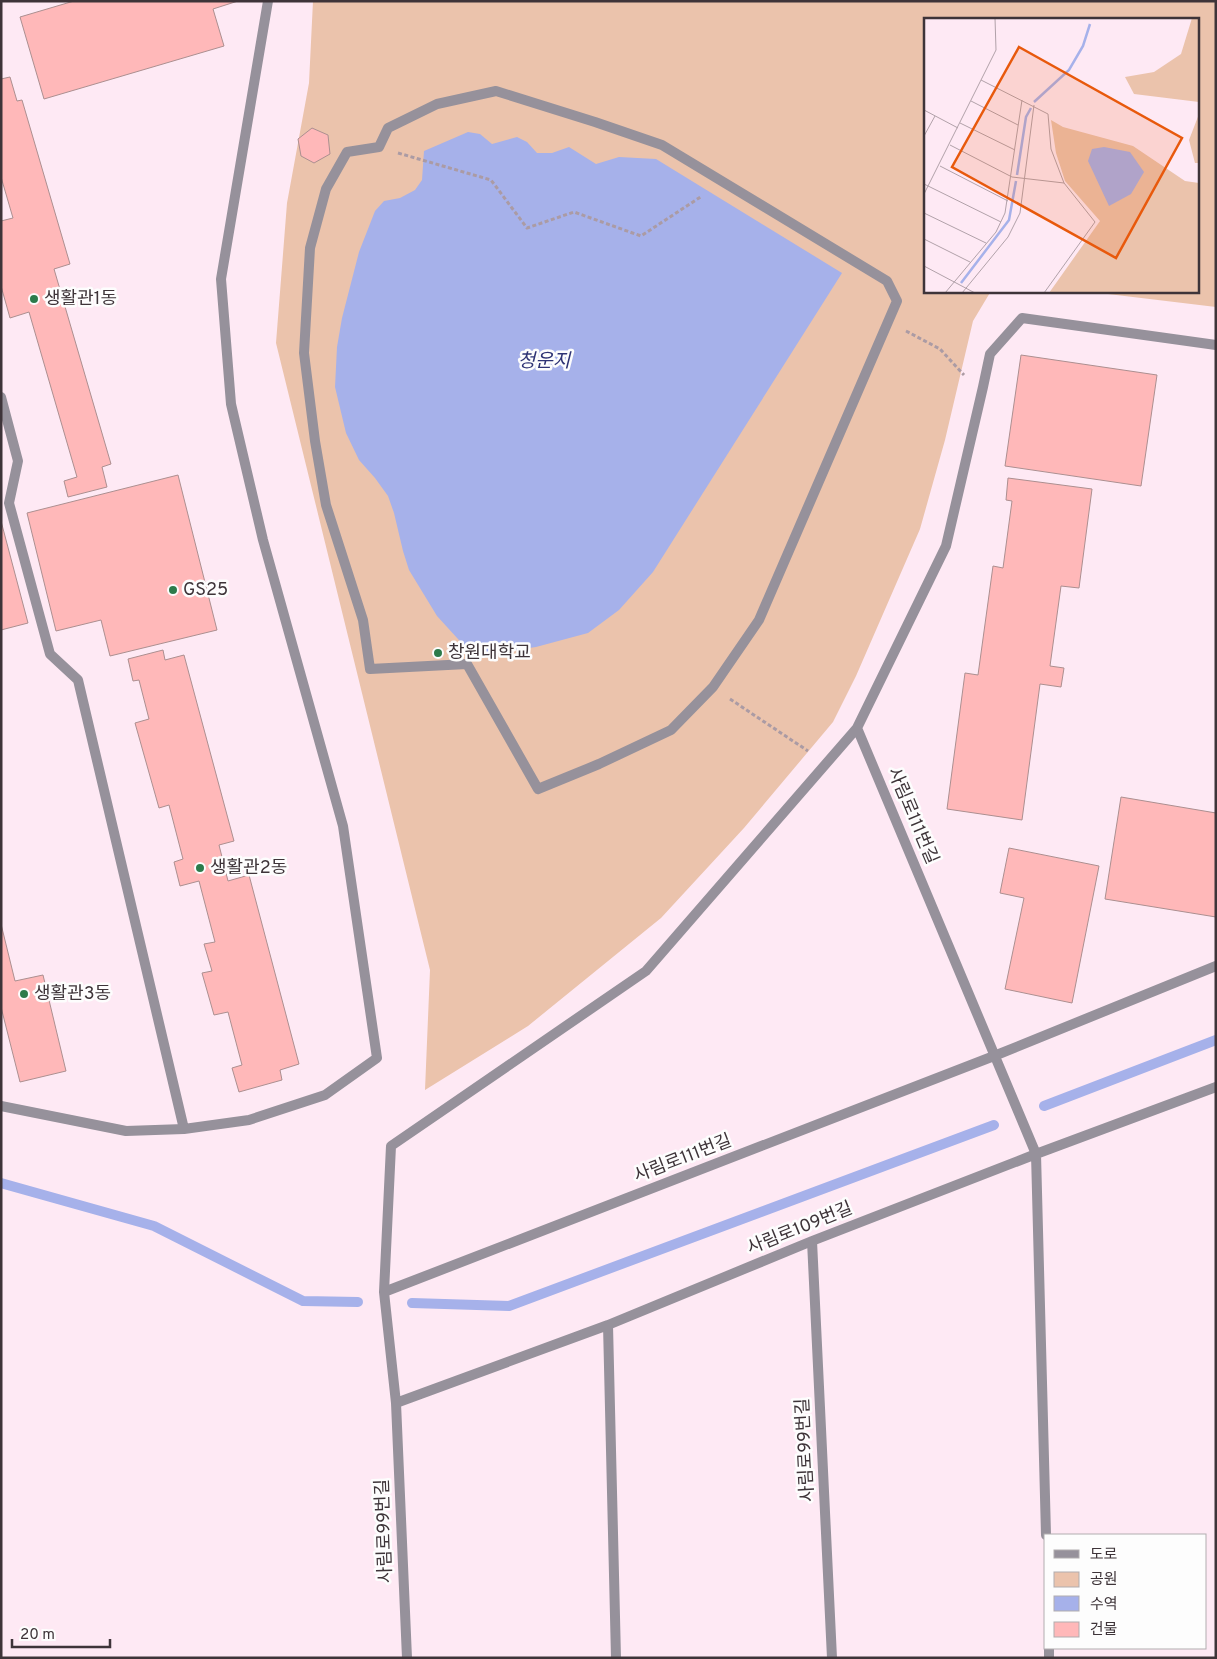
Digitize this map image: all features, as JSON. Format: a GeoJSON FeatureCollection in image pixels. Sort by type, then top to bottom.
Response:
{"type":"FeatureCollection","features":[{"type":"Feature","properties":{"kind":"street"},"geometry":{"type":"LineString","coordinates":[[1,1106],[126,1130],[184,1128],[249,1120],[325,1095],[377,1058],[343,826],[263,540],[231,404],[221,279],[268,1]]}},
{"type":"Feature","properties":{"kind":"street"},"geometry":{"type":"LineString","coordinates":[[496,91],[662,145],[724,181],[887,280],[897,301],[759,620],[713,687],[671,730],[599,764],[538,788],[467,664],[370,669],[363,620],[326,505],[315,441],[304,353],[310,248],[326,189],[347,152],[379,148],[388,128],[437,104],[496,91]]}},
{"type":"Feature","properties":{"kind":"street"},"geometry":{"type":"LineString","coordinates":[[827,764],[857,728],[946,546],[990,354],[1022,318],[1216,346]]}},
{"type":"Feature","properties":{"kind":"street"},"geometry":{"type":"LineString","coordinates":[[1,397],[18,461],[9,503],[50,654],[78,680],[184,1128]]}},
{"type":"Feature","properties":{"kind":"street","name":"사림로111번길"},"geometry":{"type":"LineString","coordinates":[[857,728],[994,1056]]}},
{"type":"Feature","properties":{"kind":"street","name":"사림로99번길"},"geometry":{"type":"LineString","coordinates":[[406,1658],[396,1403],[384,1292],[391,1146],[646,971],[827,764]]}},
{"type":"Feature","properties":{"kind":"street","name":"사림로111번길"},"geometry":{"type":"LineString","coordinates":[[384,1292],[994,1056],[1216,966]]}},
{"type":"Feature","properties":{"kind":"street"},"geometry":{"type":"LineString","coordinates":[[994,1056],[1036,1154],[1046,1534]]}},
{"type":"Feature","properties":{"kind":"street","name":"사림로109번길"},"geometry":{"type":"LineString","coordinates":[[396,1403],[608,1325],[812,1241],[1036,1154],[1216,1087]]}},
{"type":"Feature","properties":{"kind":"street","name":"사림로99번길"},"geometry":{"type":"LineString","coordinates":[[812,1241],[832,1658]]}},
{"type":"Feature","properties":{"kind":"street"},"geometry":{"type":"LineString","coordinates":[[608,1325],[616,1658]]}},
{"type":"Feature","properties":{"kind":"path"},"geometry":{"type":"LineString","coordinates":[[379,148],[491,180],[527,228],[574,212],[641,236],[724,181]]}},
{"type":"Feature","properties":{"kind":"path"},"geometry":{"type":"LineString","coordinates":[[888,321],[940,349],[966,378],[983,387]]}},
{"type":"Feature","properties":{"kind":"path"},"geometry":{"type":"LineString","coordinates":[[713,687],[827,764]]}},
{"type":"Feature","properties":{"kind":"green space"},"geometry":{"type":"Polygon","coordinates":[[[313,1],[1216,1],[1216,307],[1091,292],[1200,292],[1200,18],[924,18],[924,292],[990,292],[973,321],[945,440],[920,529],[856,676],[833,722],[744,828],[661,918],[528,1026],[425,1090],[430,970],[276,343],[287,203],[309,83],[313,1]]]}},
{"type":"Feature","properties":{"kind":"water","name":"청운지"},"geometry":{"type":"Polygon","coordinates":[[[468,132],[480,134],[492,144],[517,137],[527,142],[537,153],[552,153],[569,147],[596,164],[619,157],[656,159],[842,273],[653,572],[619,610],[588,633],[536,647],[479,655],[468,650],[437,616],[409,570],[388,496],[359,460],[346,433],[335,387],[337,347],[342,318],[359,252],[375,211],[384,201],[400,198],[415,190],[422,180],[424,151],[468,132]]]}},
{"type":"Feature","properties":{"kind":"building"},"geometry":{"type":"Polygon","coordinates":[[[74,1],[238,1],[213,9],[224,46],[44,99],[20,17],[74,1]]]}},
{"type":"Feature","properties":{"kind":"building","name":"생활관1동"},"geometry":{"type":"Polygon","coordinates":[[[10,77],[17,101],[22,100],[70,264],[54,269],[111,464],[102,467],[107,487],[68,497],[64,481],[77,477],[29,312],[10,318],[1,286],[1,221],[13,218],[1,177],[1,79],[10,77]]]}},
{"type":"Feature","properties":{"kind":"building"},"geometry":{"type":"Polygon","coordinates":[[[312,128],[328,135],[330,154],[314,163],[301,156],[298,139],[312,128]]]}},
{"type":"Feature","properties":{"kind":"building"},"geometry":{"type":"Polygon","coordinates":[[[1021,355],[1157,375],[1141,486],[1005,466],[1021,355]]]}},
{"type":"Feature","properties":{"kind":"building"},"geometry":{"type":"Polygon","coordinates":[[[178,475],[217,630],[110,656],[101,620],[56,631],[27,513],[178,475]]]}},
{"type":"Feature","properties":{"kind":"building"},"geometry":{"type":"Polygon","coordinates":[[[1008,478],[1092,489],[1079,588],[1061,586],[1050,666],[1064,668],[1061,687],[1040,684],[1022,820],[947,809],[965,673],[978,675],[993,566],[1003,568],[1012,501],[1006,500],[1008,478]]]}},
{"type":"Feature","properties":{"kind":"building"},"geometry":{"type":"Polygon","coordinates":[[[1,521],[28,623],[1,630],[1,521]]]}},
{"type":"Feature","properties":{"kind":"building","name":"생활관2동"},"geometry":{"type":"Polygon","coordinates":[[[163,650],[165,660],[184,655],[234,841],[219,845],[228,881],[249,875],[299,1064],[280,1070],[282,1080],[239,1092],[232,1068],[242,1065],[228,1012],[214,1015],[202,973],[212,971],[204,944],[215,942],[199,881],[180,886],[174,862],[183,859],[169,805],[159,808],[135,723],[149,719],[139,680],[133,681],[128,659],[163,650]]]}},
{"type":"Feature","properties":{"kind":"building"},"geometry":{"type":"Polygon","coordinates":[[[1121,797],[1216,813],[1216,917],[1105,899],[1121,797]]]}},
{"type":"Feature","properties":{"kind":"building"},"geometry":{"type":"Polygon","coordinates":[[[1009,848],[1099,866],[1072,1003],[1005,989],[1024,898],[1000,893],[1009,848]]]}},
{"type":"Feature","properties":{"kind":"building","name":"생활관3동"},"geometry":{"type":"Polygon","coordinates":[[[1,924],[15,981],[43,975],[66,1071],[20,1082],[1,1007],[1,924]]]}},
{"type":"Feature","properties":{"kind":"waterway"},"geometry":{"type":"LineString","coordinates":[[1044,1106],[1216,1040]]}},
{"type":"Feature","properties":{"kind":"waterway"},"geometry":{"type":"LineString","coordinates":[[412,1303],[509,1306],[994,1125]]}},
{"type":"Feature","properties":{"kind":"waterway"},"geometry":{"type":"LineString","coordinates":[[1,1183],[154,1226],[303,1301],[358,1302]]}},
{"type":"Feature","properties":{"kind":"place","name":"생활관1동"},"geometry":{"type":"Point","coordinates":[34,299]}},
{"type":"Feature","properties":{"kind":"place","name":"GS25"},"geometry":{"type":"Point","coordinates":[173,590]}},
{"type":"Feature","properties":{"kind":"place","name":"창원대학교"},"geometry":{"type":"Point","coordinates":[438,653]}},
{"type":"Feature","properties":{"kind":"place","name":"생활관2동"},"geometry":{"type":"Point","coordinates":[200,868]}},
{"type":"Feature","properties":{"kind":"place","name":"생활관3동"},"geometry":{"type":"Point","coordinates":[24,994]}}]}
